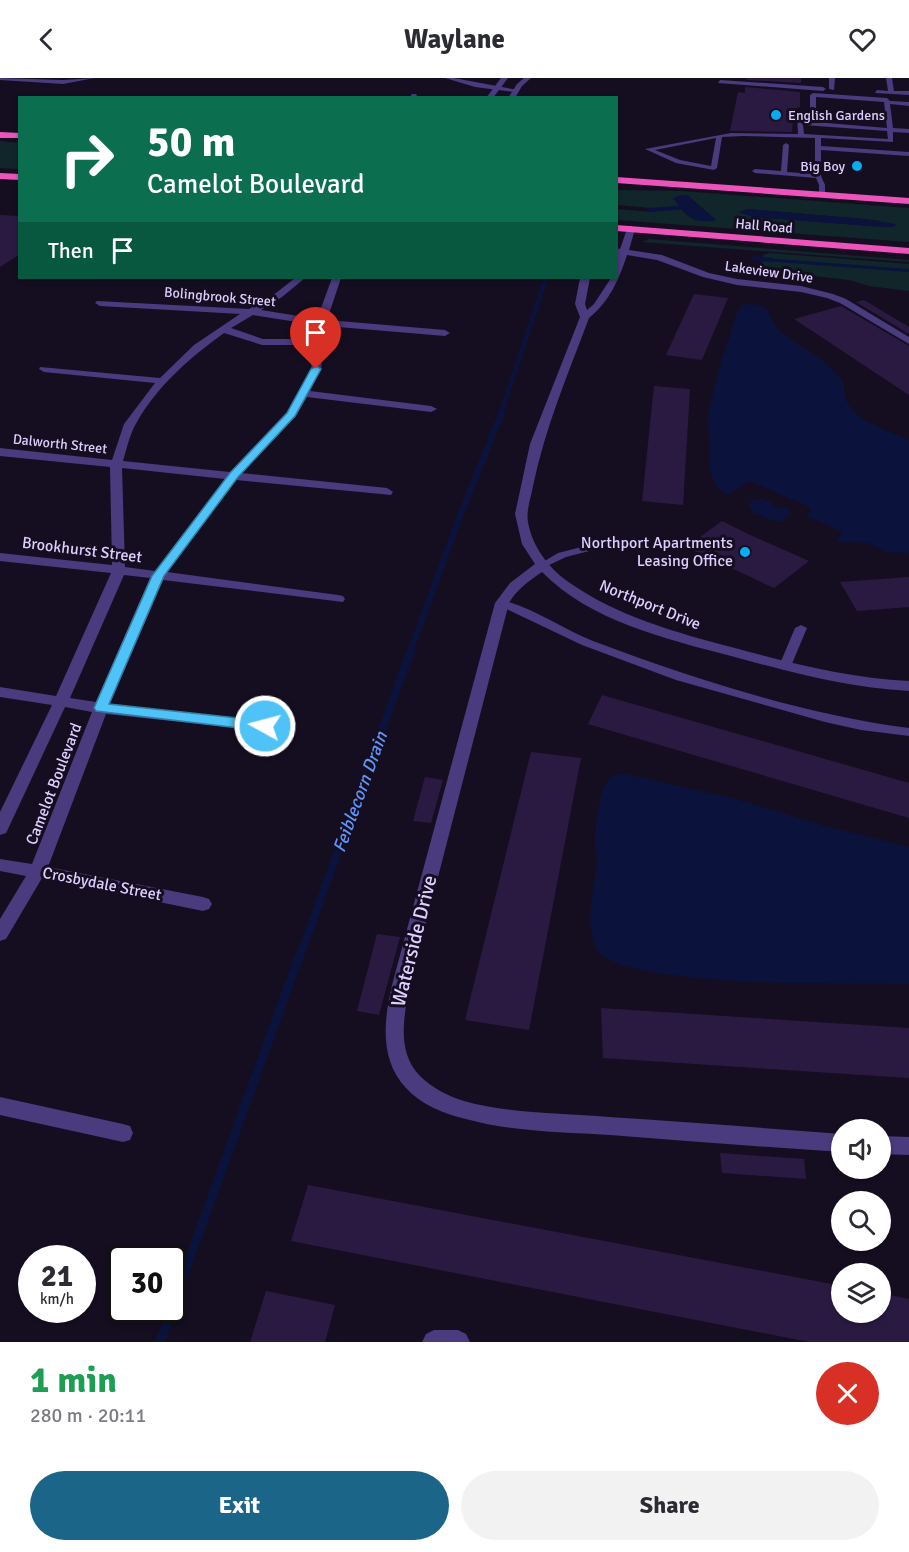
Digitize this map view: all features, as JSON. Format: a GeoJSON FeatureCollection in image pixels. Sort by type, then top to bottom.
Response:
{"type":"FeatureCollection","features":[{"type":"Feature","properties":{"kind":"highway"},"geometry":{"type":"LineString","coordinates":[[0,135],[18,136]]}},
{"type":"Feature","properties":{"kind":"highway"},"geometry":{"type":"LineString","coordinates":[[0,176],[18,177]]}},
{"type":"Feature","properties":{"kind":"highway"},"geometry":{"type":"LineString","coordinates":[[618,180],[909,201]]}},
{"type":"Feature","properties":{"kind":"highway","name":"Hall Road"},"geometry":{"type":"LineString","coordinates":[[618,228],[909,251]]}},
{"type":"Feature","properties":{"kind":"street"},"geometry":{"type":"LineString","coordinates":[[512,96],[517,87],[528,78]]}},
{"type":"Feature","properties":{"kind":"street"},"geometry":{"type":"LineString","coordinates":[[490,96],[500,83]]}},
{"type":"Feature","properties":{"kind":"street","name":"Northport Drive"},"geometry":{"type":"LineString","coordinates":[[621,252],[632,229]]}},
{"type":"Feature","properties":{"kind":"street","name":"Lakeview Drive"},"geometry":{"type":"LineString","coordinates":[[621,252],[659,257],[720,279],[752,285],[801,289],[830,296],[850,305],[909,341]]}},
{"type":"Feature","properties":{"kind":"street","name":"Camelot Boulevard"},"geometry":{"type":"LineString","coordinates":[[0,830],[119,570],[116,465],[130,424],[163,381],[198,347],[293,286],[299,279]]}},
{"type":"Feature","properties":{"kind":"street","name":"Camelot Boulevard"},"geometry":{"type":"LineString","coordinates":[[0,934],[38,871],[101,708],[158,576],[234,475],[292,414],[316,369],[321,323],[337,279]]}},
{"type":"Feature","properties":{"kind":"street","name":"Northport Drive"},"geometry":{"type":"LineString","coordinates":[[585,279],[580,304],[585,316]]}},
{"type":"Feature","properties":{"kind":"street","name":"Northport Drive"},"geometry":{"type":"LineString","coordinates":[[614,279],[598,306],[585,316],[545,418],[521,505],[521,524],[524,535],[543,565],[562,583],[606,609],[676,635],[785,666],[862,683],[909,686]]}},
{"type":"Feature","properties":{"kind":"street","name":"Bolingbrook Street"},"geometry":{"type":"LineString","coordinates":[[100,303],[252,312],[321,323],[445,333]]}},
{"type":"Feature","properties":{"kind":"street"},"geometry":{"type":"LineString","coordinates":[[224,329],[262,342],[319,342]]}},
{"type":"Feature","properties":{"kind":"street"},"geometry":{"type":"LineString","coordinates":[[44,369],[163,381]]}},
{"type":"Feature","properties":{"kind":"street"},"geometry":{"type":"LineString","coordinates":[[303,393],[432,409]]}},
{"type":"Feature","properties":{"kind":"street","name":"Dalworth Street"},"geometry":{"type":"LineString","coordinates":[[0,452],[116,465]]}},
{"type":"Feature","properties":{"kind":"street"},"geometry":{"type":"LineString","coordinates":[[116,465],[387,492]]}},
{"type":"Feature","properties":{"kind":"street","name":"Brookhurst Street"},"geometry":{"type":"LineString","coordinates":[[0,557],[338,599]]}},
{"type":"Feature","properties":{"kind":"street","name":"Waterside Drive"},"geometry":{"type":"LineString","coordinates":[[543,565],[517,583],[507,593],[502,603],[401,985],[394,1021],[395,1044],[401,1066],[420,1090],[447,1105],[481,1115],[831,1142]]}},
{"type":"Feature","properties":{"kind":"street"},"geometry":{"type":"LineString","coordinates":[[0,692],[101,708],[265,726]]}},
{"type":"Feature","properties":{"kind":"street","name":"Crosbydale Street"},"geometry":{"type":"LineString","coordinates":[[0,865],[203,904]]}},
{"type":"Feature","properties":{"kind":"street"},"geometry":{"type":"LineString","coordinates":[[0,1106],[123,1133]]}},
{"type":"Feature","properties":{"kind":"street"},"geometry":{"type":"LineString","coordinates":[[891,1145],[909,1146]]}},
{"type":"Feature","properties":{"kind":"street"},"geometry":{"type":"LineString","coordinates":[[434,1342],[458,1342]]}},
{"type":"Feature","properties":{"kind":"lane"},"geometry":{"type":"LineString","coordinates":[[0,78],[74,82],[92,78]]}},
{"type":"Feature","properties":{"kind":"lane"},"geometry":{"type":"LineString","coordinates":[[448,78],[465,83],[500,83]]}},
{"type":"Feature","properties":{"kind":"lane"},"geometry":{"type":"LineString","coordinates":[[468,78],[517,87]]}},
{"type":"Feature","properties":{"kind":"lane"},"geometry":{"type":"LineString","coordinates":[[832,78],[832,89]]}},
{"type":"Feature","properties":{"kind":"lane"},"geometry":{"type":"LineString","coordinates":[[889,78],[891,93]]}},
{"type":"Feature","properties":{"kind":"lane"},"geometry":{"type":"LineString","coordinates":[[720,82],[909,93]]}},
{"type":"Feature","properties":{"kind":"lane"},"geometry":{"type":"LineString","coordinates":[[868,91],[870,99]]}},
{"type":"Feature","properties":{"kind":"lane"},"geometry":{"type":"LineString","coordinates":[[801,137],[800,116],[813,112],[813,95],[886,100],[909,104]]}},
{"type":"Feature","properties":{"kind":"lane"},"geometry":{"type":"LineString","coordinates":[[719,136],[714,168],[678,162],[648,150],[719,136],[730,134],[818,136],[891,141],[887,102]]}},
{"type":"Feature","properties":{"kind":"lane"},"geometry":{"type":"LineString","coordinates":[[800,123],[909,131]]}},
{"type":"Feature","properties":{"kind":"lane"},"geometry":{"type":"LineString","coordinates":[[818,136],[818,176],[822,185],[822,194]]}},
{"type":"Feature","properties":{"kind":"lane"},"geometry":{"type":"LineString","coordinates":[[784,174],[786,145]]}},
{"type":"Feature","properties":{"kind":"lane"},"geometry":{"type":"LineString","coordinates":[[818,148],[909,154]]}},
{"type":"Feature","properties":{"kind":"lane"},"geometry":{"type":"LineString","coordinates":[[754,171],[818,176]]}},
{"type":"Feature","properties":{"kind":"lane"},"geometry":{"type":"LineString","coordinates":[[543,565],[562,555],[597,546]]}},
{"type":"Feature","properties":{"kind":"lane"},"geometry":{"type":"LineString","coordinates":[[502,603],[586,642],[680,677],[825,718],[861,726],[909,732]]}},
{"type":"Feature","properties":{"kind":"lane"},"geometry":{"type":"LineString","coordinates":[[785,666],[801,628]]}},
{"type":"Feature","properties":{"kind":"green space"},"geometry":{"type":"Polygon","coordinates":[[[0,141],[18,143],[18,169],[0,168],[0,141]]]}},
{"type":"Feature","properties":{"kind":"green space"},"geometry":{"type":"Polygon","coordinates":[[[618,190],[680,191],[909,208],[909,242],[618,220],[618,209],[652,212],[652,208],[618,205],[618,190]],[[687,195],[677,196],[676,202],[688,216],[703,221],[716,220],[687,195]],[[748,209],[754,217],[883,227],[880,221],[748,209]]]}},
{"type":"Feature","properties":{"kind":"green space"},"geometry":{"type":"Polygon","coordinates":[[[649,239],[909,260],[909,262],[642,242],[649,239]]]}},
{"type":"Feature","properties":{"kind":"green space"},"geometry":{"type":"Polygon","coordinates":[[[770,253],[909,264],[909,291],[869,286],[849,280],[769,271],[762,267],[763,255],[770,253]]]}},
{"type":"Feature","properties":{"kind":"shaded area"},"geometry":{"type":"Polygon","coordinates":[[[687,195],[716,221],[696,220],[687,215],[673,198],[687,195]]]}},
{"type":"Feature","properties":{"kind":"shaded area"},"geometry":{"type":"Polygon","coordinates":[[[748,209],[896,224],[894,227],[883,227],[754,217],[738,212],[748,209]]]}},
{"type":"Feature","properties":{"kind":"shaded area"},"geometry":{"type":"Polygon","coordinates":[[[765,258],[909,269],[909,272],[764,261],[765,258]]]}},
{"type":"Feature","properties":{"kind":"shaded area"},"geometry":{"type":"Polygon","coordinates":[[[752,304],[767,310],[780,331],[830,367],[844,384],[849,406],[857,414],[866,421],[909,440],[909,553],[886,552],[869,543],[836,541],[843,532],[807,516],[812,508],[750,481],[727,495],[715,485],[710,471],[708,414],[720,365],[737,313],[742,305],[752,304]]]}},
{"type":"Feature","properties":{"kind":"shaded area"},"geometry":{"type":"Polygon","coordinates":[[[763,499],[772,503],[773,507],[788,508],[792,513],[788,514],[783,521],[778,521],[753,513],[749,504],[753,500],[763,499]]]}},
{"type":"Feature","properties":{"kind":"shaded area"},"geometry":{"type":"Polygon","coordinates":[[[626,774],[736,799],[825,826],[909,847],[909,984],[794,983],[693,977],[648,971],[615,962],[597,949],[590,918],[597,863],[595,840],[597,816],[608,780],[614,775],[626,774]]]}},
{"type":"Feature","properties":{"kind":"building"},"geometry":{"type":"Polygon","coordinates":[[[747,78],[801,78],[801,83],[746,80],[747,78]]]}},
{"type":"Feature","properties":{"kind":"building"},"geometry":{"type":"Polygon","coordinates":[[[745,87],[800,92],[800,107],[794,109],[792,132],[730,131],[738,92],[745,93],[745,87]]]}},
{"type":"Feature","properties":{"kind":"building"},"geometry":{"type":"Polygon","coordinates":[[[0,215],[18,216],[18,255],[0,267],[0,215]]]}},
{"type":"Feature","properties":{"kind":"building"},"geometry":{"type":"Polygon","coordinates":[[[694,294],[728,298],[702,360],[666,355],[694,294]]]}},
{"type":"Feature","properties":{"kind":"building"},"geometry":{"type":"Polygon","coordinates":[[[864,300],[909,327],[909,334],[856,302],[864,300]]]}},
{"type":"Feature","properties":{"kind":"building"},"geometry":{"type":"Polygon","coordinates":[[[841,306],[909,346],[909,395],[794,319],[841,306]]]}},
{"type":"Feature","properties":{"kind":"building"},"geometry":{"type":"Polygon","coordinates":[[[654,386],[690,389],[683,505],[642,501],[654,386]]]}},
{"type":"Feature","properties":{"kind":"building"},"geometry":{"type":"Polygon","coordinates":[[[722,521],[809,561],[774,588],[686,547],[722,521]]]}},
{"type":"Feature","properties":{"kind":"building"},"geometry":{"type":"Polygon","coordinates":[[[909,577],[909,607],[857,611],[840,582],[909,577]]]}},
{"type":"Feature","properties":{"kind":"building"},"geometry":{"type":"Polygon","coordinates":[[[602,695],[909,783],[909,818],[588,724],[602,695]]]}},
{"type":"Feature","properties":{"kind":"building"},"geometry":{"type":"Polygon","coordinates":[[[531,752],[581,758],[529,1030],[465,1020],[531,752]]]}},
{"type":"Feature","properties":{"kind":"building"},"geometry":{"type":"Polygon","coordinates":[[[425,777],[443,780],[431,823],[413,821],[425,777]]]}},
{"type":"Feature","properties":{"kind":"building"},"geometry":{"type":"Polygon","coordinates":[[[377,934],[400,937],[379,1015],[357,1011],[377,934]]]}},
{"type":"Feature","properties":{"kind":"building"},"geometry":{"type":"Polygon","coordinates":[[[601,1008],[909,1028],[909,1078],[603,1058],[601,1008]]]}},
{"type":"Feature","properties":{"kind":"building"},"geometry":{"type":"Polygon","coordinates":[[[720,1153],[804,1159],[806,1179],[722,1173],[720,1153]]]}},
{"type":"Feature","properties":{"kind":"building"},"geometry":{"type":"Polygon","coordinates":[[[308,1185],[831,1284],[831,1323],[891,1323],[891,1295],[909,1299],[909,1342],[809,1342],[291,1241],[308,1185]]]}},
{"type":"Feature","properties":{"kind":"building"},"geometry":{"type":"Polygon","coordinates":[[[266,1291],[335,1305],[325,1342],[250,1342],[266,1291]]]}},
{"type":"Feature","properties":{"kind":"waterway","name":"Feiblecorn Drain"},"geometry":{"type":"LineString","coordinates":[[649,210],[688,207]]}},
{"type":"Feature","properties":{"kind":"waterway"},"geometry":{"type":"LineString","coordinates":[[754,258],[772,260]]}},
{"type":"Feature","properties":{"kind":"waterway","name":"Feiblecorn Drain"},"geometry":{"type":"LineString","coordinates":[[501,413],[546,279]]}},
{"type":"Feature","properties":{"kind":"waterway","name":"Feiblecorn Drain"},"geometry":{"type":"LineString","coordinates":[[410,652],[460,516],[502,412]]}},
{"type":"Feature","properties":{"kind":"waterway","name":"Feiblecorn Drain"},"geometry":{"type":"LineString","coordinates":[[300,956],[411,650]]}},
{"type":"Feature","properties":{"kind":"waterway","name":"Feiblecorn Drain"},"geometry":{"type":"LineString","coordinates":[[186,1268],[300,954]]}},
{"type":"Feature","properties":{"kind":"waterway","name":"Feiblecorn Drain"},"geometry":{"type":"LineString","coordinates":[[160,1342],[167,1323]]}},
{"type":"Feature","properties":{"kind":"place","name":"English Gardens"},"geometry":{"type":"Point","coordinates":[776,115]}},
{"type":"Feature","properties":{"kind":"place","name":"Big Boy"},"geometry":{"type":"Point","coordinates":[857,166]}},
{"type":"Feature","properties":{"kind":"place","name":"Northport Apartments Leasing Office"},"geometry":{"type":"Point","coordinates":[745,552]}},
{"type":"Feature","properties":{"kind":"route"},"geometry":{"type":"LineString","coordinates":[[265,726],[101,708],[158,576],[234,475],[292,414],[316,369]]}}]}
